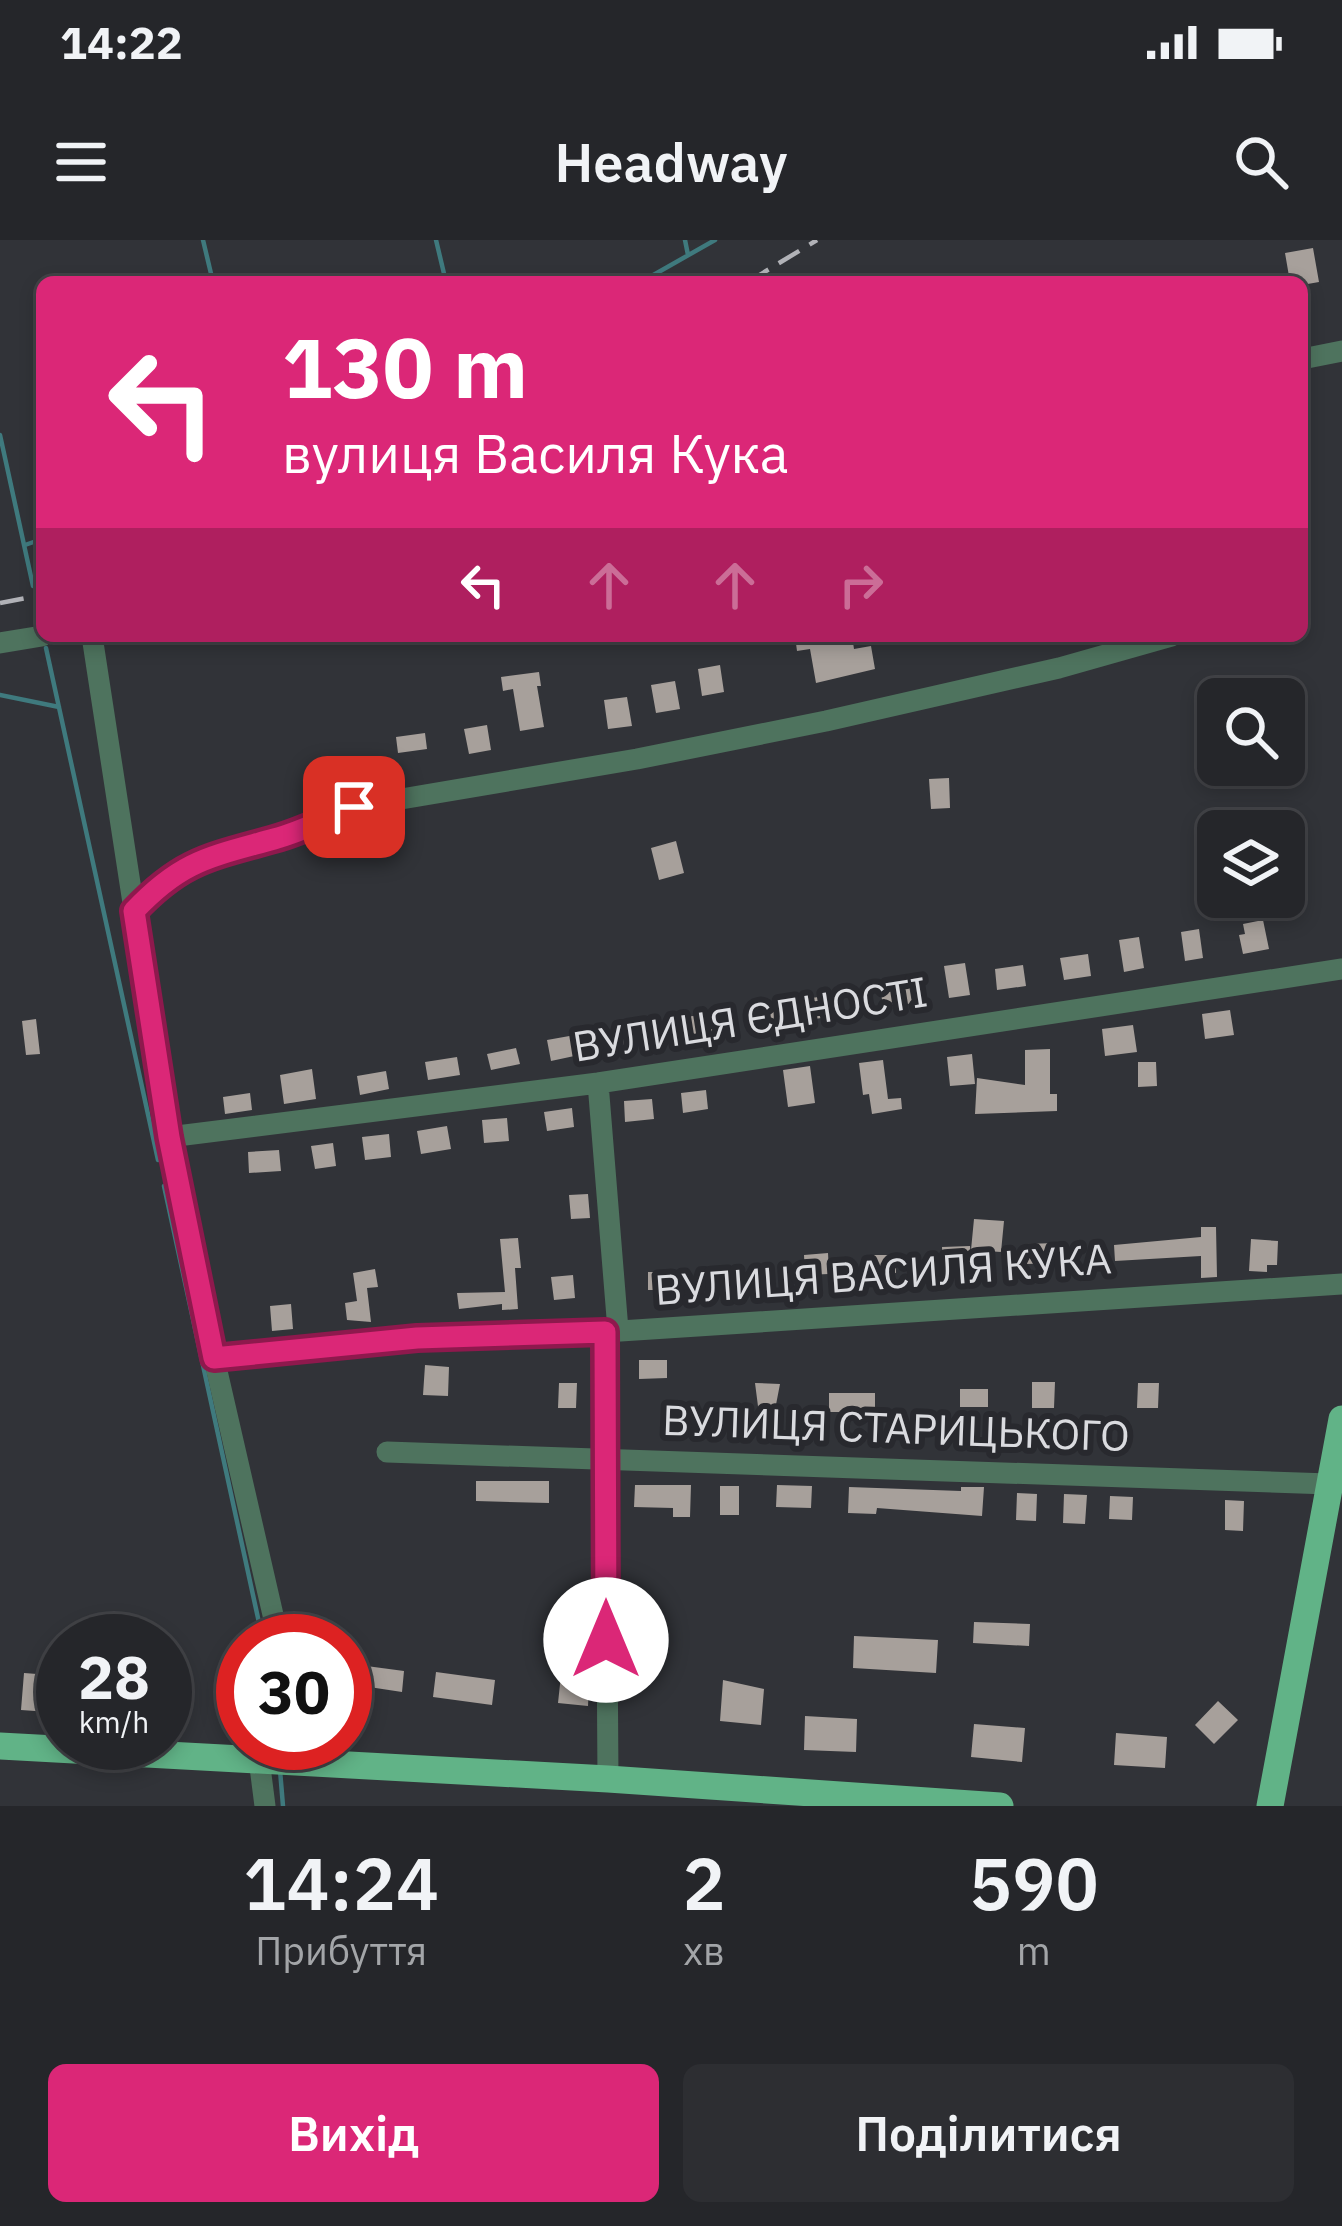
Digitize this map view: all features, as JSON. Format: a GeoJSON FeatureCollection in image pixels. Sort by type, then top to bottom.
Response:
{"type":"FeatureCollection","features":[{"type":"Feature","properties":{"kind":"main road"},"geometry":{"type":"LineString","coordinates":[[1270,1806],[1330,1542],[1329,1484],[1342,1419]]}},
{"type":"Feature","properties":{"kind":"main road"},"geometry":{"type":"LineString","coordinates":[[0,1746],[216,1754]]}},
{"type":"Feature","properties":{"kind":"main road"},"geometry":{"type":"LineString","coordinates":[[372,1763],[1000,1806]]}},
{"type":"Feature","properties":{"kind":"street"},"geometry":{"type":"LineString","coordinates":[[1308,357],[1342,351]]}},
{"type":"Feature","properties":{"kind":"street"},"geometry":{"type":"LineString","coordinates":[[0,644],[36,637]]}},
{"type":"Feature","properties":{"kind":"street"},"geometry":{"type":"LineString","coordinates":[[93,642],[169,1137],[273,1614]]}},
{"type":"Feature","properties":{"kind":"street"},"geometry":{"type":"LineString","coordinates":[[134,911],[163,881],[211,854],[279,838],[354,807],[637,760],[805,726],[1151,642]]}},
{"type":"Feature","properties":{"kind":"street","name":"ВУЛИЦЯ ЄДНОСТІ"},"geometry":{"type":"LineString","coordinates":[[169,1137],[598,1083],[1342,969]]}},
{"type":"Feature","properties":{"kind":"street"},"geometry":{"type":"LineString","coordinates":[[598,1083],[612,1331],[604,1456],[608,1779]]}},
{"type":"Feature","properties":{"kind":"street","name":"ВУЛИЦЯ ВАСИЛЯ КУКА"},"geometry":{"type":"LineString","coordinates":[[214,1358],[417,1338],[612,1331],[1342,1284]]}},
{"type":"Feature","properties":{"kind":"street","name":"ВУЛИЦЯ СТАРИЦЬКОГО"},"geometry":{"type":"LineString","coordinates":[[387,1452],[1329,1484]]}},
{"type":"Feature","properties":{"kind":"street"},"geometry":{"type":"LineString","coordinates":[[265,1806],[280,1770]]}},
{"type":"Feature","properties":{"kind":"building"},"geometry":{"type":"Polygon","coordinates":[[[1313,248],[1319,282],[1308,284],[1308,276],[1289,276],[1285,253],[1313,248]]]}},
{"type":"Feature","properties":{"kind":"building"},"geometry":{"type":"Polygon","coordinates":[[[796,642],[853,642],[854,649],[871,646],[875,669],[816,683],[810,649],[797,651],[796,642]]]}},
{"type":"Feature","properties":{"kind":"building"},"geometry":{"type":"Polygon","coordinates":[[[720,665],[724,692],[702,696],[698,669],[720,665]]]}},
{"type":"Feature","properties":{"kind":"building"},"geometry":{"type":"Polygon","coordinates":[[[539,672],[544,727],[520,731],[513,689],[503,691],[501,677],[539,672]]]}},
{"type":"Feature","properties":{"kind":"building"},"geometry":{"type":"Polygon","coordinates":[[[675,681],[680,709],[656,713],[651,685],[675,681]]]}},
{"type":"Feature","properties":{"kind":"building"},"geometry":{"type":"Polygon","coordinates":[[[627,697],[632,726],[608,729],[604,700],[627,697]]]}},
{"type":"Feature","properties":{"kind":"building"},"geometry":{"type":"Polygon","coordinates":[[[487,725],[491,750],[469,754],[464,729],[487,725]]]}},
{"type":"Feature","properties":{"kind":"building"},"geometry":{"type":"Polygon","coordinates":[[[425,733],[427,749],[398,753],[396,737],[425,733]]]}},
{"type":"Feature","properties":{"kind":"building"},"geometry":{"type":"Polygon","coordinates":[[[949,778],[950,808],[931,809],[929,779],[949,778]]]}},
{"type":"Feature","properties":{"kind":"building"},"geometry":{"type":"Polygon","coordinates":[[[676,841],[684,873],[659,880],[651,848],[676,841]]]}},
{"type":"Feature","properties":{"kind":"building"},"geometry":{"type":"Polygon","coordinates":[[[1263,920],[1269,949],[1243,954],[1239,935],[1245,934],[1243,924],[1263,920]]]}},
{"type":"Feature","properties":{"kind":"building"},"geometry":{"type":"Polygon","coordinates":[[[1199,929],[1203,958],[1185,961],[1181,932],[1199,929]]]}},
{"type":"Feature","properties":{"kind":"building"},"geometry":{"type":"Polygon","coordinates":[[[1139,937],[1144,968],[1124,972],[1119,940],[1139,937]]]}},
{"type":"Feature","properties":{"kind":"building"},"geometry":{"type":"Polygon","coordinates":[[[1088,954],[1091,976],[1064,980],[1060,958],[1088,954]]]}},
{"type":"Feature","properties":{"kind":"building"},"geometry":{"type":"Polygon","coordinates":[[[965,963],[970,995],[949,998],[944,966],[965,963]]]}},
{"type":"Feature","properties":{"kind":"building"},"geometry":{"type":"Polygon","coordinates":[[[1023,965],[1026,986],[997,990],[995,969],[1023,965]]]}},
{"type":"Feature","properties":{"kind":"building"},"geometry":{"type":"Polygon","coordinates":[[[909,985],[912,1003],[884,1009],[880,990],[909,985]]]}},
{"type":"Feature","properties":{"kind":"building"},"geometry":{"type":"Polygon","coordinates":[[[842,994],[844,1015],[814,1019],[811,998],[842,994]]]}},
{"type":"Feature","properties":{"kind":"building"},"geometry":{"type":"Polygon","coordinates":[[[780,1001],[783,1024],[752,1029],[748,1006],[780,1001]]]}},
{"type":"Feature","properties":{"kind":"building"},"geometry":{"type":"Polygon","coordinates":[[[1230,1010],[1234,1035],[1205,1039],[1202,1014],[1230,1010]]]}},
{"type":"Feature","properties":{"kind":"building"},"geometry":{"type":"Polygon","coordinates":[[[723,1011],[727,1032],[685,1039],[681,1018],[723,1011]]]}},
{"type":"Feature","properties":{"kind":"building"},"geometry":{"type":"Polygon","coordinates":[[[36,1019],[40,1054],[26,1055],[22,1021],[36,1019]]]}},
{"type":"Feature","properties":{"kind":"building"},"geometry":{"type":"Polygon","coordinates":[[[648,1021],[651,1041],[624,1046],[621,1026],[648,1021]]]}},
{"type":"Feature","properties":{"kind":"building"},"geometry":{"type":"Polygon","coordinates":[[[1133,1025],[1137,1052],[1105,1056],[1102,1029],[1133,1025]]]}},
{"type":"Feature","properties":{"kind":"building"},"geometry":{"type":"Polygon","coordinates":[[[575,1035],[579,1055],[551,1061],[547,1040],[575,1035]]]}},
{"type":"Feature","properties":{"kind":"building"},"geometry":{"type":"Polygon","coordinates":[[[516,1048],[520,1064],[491,1070],[487,1054],[516,1048]]]}},
{"type":"Feature","properties":{"kind":"building"},"geometry":{"type":"Polygon","coordinates":[[[1050,1049],[1050,1094],[1057,1094],[1057,1111],[975,1114],[977,1078],[1025,1085],[1025,1050],[1050,1049]]]}},
{"type":"Feature","properties":{"kind":"building"},"geometry":{"type":"Polygon","coordinates":[[[972,1054],[975,1084],[950,1086],[947,1057],[972,1054]]]}},
{"type":"Feature","properties":{"kind":"building"},"geometry":{"type":"Polygon","coordinates":[[[457,1057],[460,1075],[428,1080],[425,1062],[457,1057]]]}},
{"type":"Feature","properties":{"kind":"building"},"geometry":{"type":"Polygon","coordinates":[[[883,1060],[888,1099],[901,1098],[902,1109],[872,1114],[869,1094],[863,1095],[859,1063],[883,1060]]]}},
{"type":"Feature","properties":{"kind":"building"},"geometry":{"type":"Polygon","coordinates":[[[1138,1062],[1156,1062],[1157,1086],[1138,1087],[1138,1062]]]}},
{"type":"Feature","properties":{"kind":"building"},"geometry":{"type":"Polygon","coordinates":[[[810,1066],[815,1103],[788,1107],[783,1070],[810,1066]]]}},
{"type":"Feature","properties":{"kind":"building"},"geometry":{"type":"Polygon","coordinates":[[[312,1069],[316,1099],[284,1104],[280,1075],[312,1069]]]}},
{"type":"Feature","properties":{"kind":"building"},"geometry":{"type":"Polygon","coordinates":[[[386,1071],[389,1089],[360,1095],[357,1076],[386,1071]]]}},
{"type":"Feature","properties":{"kind":"building"},"geometry":{"type":"Polygon","coordinates":[[[706,1090],[708,1109],[683,1113],[681,1093],[706,1090]]]}},
{"type":"Feature","properties":{"kind":"building"},"geometry":{"type":"Polygon","coordinates":[[[250,1093],[252,1110],[225,1114],[223,1097],[250,1093]]]}},
{"type":"Feature","properties":{"kind":"building"},"geometry":{"type":"Polygon","coordinates":[[[652,1099],[654,1119],[625,1122],[624,1101],[652,1099]]]}},
{"type":"Feature","properties":{"kind":"building"},"geometry":{"type":"Polygon","coordinates":[[[572,1108],[574,1127],[547,1131],[544,1112],[572,1108]]]}},
{"type":"Feature","properties":{"kind":"building"},"geometry":{"type":"Polygon","coordinates":[[[507,1118],[509,1141],[484,1143],[482,1120],[507,1118]]]}},
{"type":"Feature","properties":{"kind":"building"},"geometry":{"type":"Polygon","coordinates":[[[447,1126],[451,1149],[421,1154],[417,1131],[447,1126]]]}},
{"type":"Feature","properties":{"kind":"building"},"geometry":{"type":"Polygon","coordinates":[[[389,1134],[391,1157],[365,1160],[362,1137],[389,1134]]]}},
{"type":"Feature","properties":{"kind":"building"},"geometry":{"type":"Polygon","coordinates":[[[333,1143],[336,1166],[315,1169],[311,1146],[333,1143]]]}},
{"type":"Feature","properties":{"kind":"building"},"geometry":{"type":"Polygon","coordinates":[[[279,1150],[281,1171],[249,1173],[248,1152],[279,1150]]]}},
{"type":"Feature","properties":{"kind":"building"},"geometry":{"type":"Polygon","coordinates":[[[588,1194],[590,1218],[571,1219],[569,1195],[588,1194]]]}},
{"type":"Feature","properties":{"kind":"building"},"geometry":{"type":"Polygon","coordinates":[[[974,1219],[1004,1221],[1001,1252],[971,1250],[974,1219]]]}},
{"type":"Feature","properties":{"kind":"building"},"geometry":{"type":"Polygon","coordinates":[[[1201,1227],[1216,1227],[1217,1277],[1201,1278],[1201,1256],[1115,1261],[1114,1245],[1201,1237],[1201,1227]]]}},
{"type":"Feature","properties":{"kind":"building"},"geometry":{"type":"Polygon","coordinates":[[[518,1238],[518,1309],[502,1310],[502,1304],[459,1309],[457,1293],[505,1292],[500,1239],[518,1238]]]}},
{"type":"Feature","properties":{"kind":"building"},"geometry":{"type":"Polygon","coordinates":[[[1251,1239],[1278,1241],[1277,1265],[1267,1265],[1267,1272],[1249,1271],[1251,1239]]]}},
{"type":"Feature","properties":{"kind":"building"},"geometry":{"type":"Polygon","coordinates":[[[1056,1243],[1056,1263],[1026,1264],[1025,1244],[1056,1243]]]}},
{"type":"Feature","properties":{"kind":"building"},"geometry":{"type":"Polygon","coordinates":[[[970,1246],[972,1271],[943,1272],[942,1247],[970,1246]]]}},
{"type":"Feature","properties":{"kind":"building"},"geometry":{"type":"Polygon","coordinates":[[[828,1253],[829,1274],[805,1275],[804,1255],[828,1253]]]}},
{"type":"Feature","properties":{"kind":"building"},"geometry":{"type":"Polygon","coordinates":[[[868,1255],[896,1255],[896,1273],[868,1274],[868,1255]]]}},
{"type":"Feature","properties":{"kind":"building"},"geometry":{"type":"Polygon","coordinates":[[[375,1269],[378,1287],[367,1288],[371,1322],[347,1320],[345,1303],[357,1301],[353,1273],[375,1269]]]}},
{"type":"Feature","properties":{"kind":"building"},"geometry":{"type":"Polygon","coordinates":[[[648,1272],[676,1272],[675,1290],[648,1290],[648,1272]]]}},
{"type":"Feature","properties":{"kind":"building"},"geometry":{"type":"Polygon","coordinates":[[[573,1275],[575,1298],[554,1300],[551,1277],[573,1275]]]}},
{"type":"Feature","properties":{"kind":"building"},"geometry":{"type":"Polygon","coordinates":[[[291,1304],[293,1329],[272,1331],[270,1306],[291,1304]]]}},
{"type":"Feature","properties":{"kind":"building"},"geometry":{"type":"Polygon","coordinates":[[[639,1360],[667,1360],[667,1378],[639,1379],[639,1360]]]}},
{"type":"Feature","properties":{"kind":"building"},"geometry":{"type":"Polygon","coordinates":[[[425,1365],[449,1367],[448,1396],[423,1395],[425,1365]]]}},
{"type":"Feature","properties":{"kind":"building"},"geometry":{"type":"Polygon","coordinates":[[[1032,1382],[1055,1382],[1054,1408],[1032,1408],[1032,1382]]]}},
{"type":"Feature","properties":{"kind":"building"},"geometry":{"type":"Polygon","coordinates":[[[559,1383],[577,1383],[576,1408],[558,1408],[559,1383]]]}},
{"type":"Feature","properties":{"kind":"building"},"geometry":{"type":"Polygon","coordinates":[[[755,1383],[780,1384],[774,1415],[759,1414],[755,1383]]]}},
{"type":"Feature","properties":{"kind":"building"},"geometry":{"type":"Polygon","coordinates":[[[1138,1383],[1159,1383],[1158,1408],[1137,1408],[1138,1383]]]}},
{"type":"Feature","properties":{"kind":"building"},"geometry":{"type":"Polygon","coordinates":[[[960,1389],[988,1389],[988,1407],[960,1407],[960,1389]]]}},
{"type":"Feature","properties":{"kind":"building"},"geometry":{"type":"Polygon","coordinates":[[[829,1393],[875,1393],[875,1412],[829,1412],[829,1393]]]}},
{"type":"Feature","properties":{"kind":"building"},"geometry":{"type":"Polygon","coordinates":[[[476,1481],[549,1481],[549,1503],[476,1501],[476,1481]]]}},
{"type":"Feature","properties":{"kind":"building"},"geometry":{"type":"Polygon","coordinates":[[[635,1485],[691,1485],[690,1517],[673,1517],[673,1508],[634,1507],[635,1485]]]}},
{"type":"Feature","properties":{"kind":"building"},"geometry":{"type":"Polygon","coordinates":[[[777,1485],[812,1486],[811,1508],[776,1507],[777,1485]]]}},
{"type":"Feature","properties":{"kind":"building"},"geometry":{"type":"Polygon","coordinates":[[[720,1486],[739,1486],[739,1515],[720,1515],[720,1486]]]}},
{"type":"Feature","properties":{"kind":"building"},"geometry":{"type":"Polygon","coordinates":[[[849,1487],[961,1491],[961,1487],[984,1487],[982,1516],[877,1508],[876,1514],[848,1513],[849,1487]]]}},
{"type":"Feature","properties":{"kind":"building"},"geometry":{"type":"Polygon","coordinates":[[[1017,1493],[1037,1494],[1036,1521],[1016,1520],[1017,1493]]]}},
{"type":"Feature","properties":{"kind":"building"},"geometry":{"type":"Polygon","coordinates":[[[1064,1494],[1087,1495],[1085,1524],[1063,1523],[1064,1494]]]}},
{"type":"Feature","properties":{"kind":"building"},"geometry":{"type":"Polygon","coordinates":[[[1110,1496],[1133,1497],[1132,1520],[1109,1519],[1110,1496]]]}},
{"type":"Feature","properties":{"kind":"building"},"geometry":{"type":"Polygon","coordinates":[[[1225,1500],[1244,1501],[1243,1531],[1225,1530],[1225,1500]]]}},
{"type":"Feature","properties":{"kind":"building"},"geometry":{"type":"Polygon","coordinates":[[[567,1618],[592,1620],[588,1706],[558,1703],[567,1618]]]}},
{"type":"Feature","properties":{"kind":"building"},"geometry":{"type":"Polygon","coordinates":[[[974,1622],[1030,1624],[1029,1646],[973,1643],[974,1622]]]}},
{"type":"Feature","properties":{"kind":"building"},"geometry":{"type":"Polygon","coordinates":[[[854,1636],[938,1640],[936,1673],[853,1668],[854,1636]]]}},
{"type":"Feature","properties":{"kind":"building"},"geometry":{"type":"Polygon","coordinates":[[[372,1667],[404,1671],[402,1692],[372,1687],[372,1667]]]}},
{"type":"Feature","properties":{"kind":"building"},"geometry":{"type":"Polygon","coordinates":[[[436,1672],[495,1680],[492,1705],[433,1697],[436,1672]]]}},
{"type":"Feature","properties":{"kind":"building"},"geometry":{"type":"Polygon","coordinates":[[[24,1673],[36,1674],[36,1711],[21,1710],[24,1673]]]}},
{"type":"Feature","properties":{"kind":"building"},"geometry":{"type":"Polygon","coordinates":[[[723,1680],[764,1689],[761,1725],[720,1721],[723,1680]]]}},
{"type":"Feature","properties":{"kind":"building"},"geometry":{"type":"Polygon","coordinates":[[[1218,1701],[1238,1720],[1214,1744],[1195,1725],[1218,1701]]]}},
{"type":"Feature","properties":{"kind":"building"},"geometry":{"type":"Polygon","coordinates":[[[805,1716],[857,1719],[856,1752],[804,1750],[805,1716]]]}},
{"type":"Feature","properties":{"kind":"building"},"geometry":{"type":"Polygon","coordinates":[[[974,1724],[1025,1728],[1022,1762],[971,1757],[974,1724]]]}},
{"type":"Feature","properties":{"kind":"building"},"geometry":{"type":"Polygon","coordinates":[[[1116,1733],[1167,1737],[1165,1768],[1114,1765],[1116,1733]]]}},
{"type":"Feature","properties":{"kind":"waterway"},"geometry":{"type":"LineString","coordinates":[[203,240],[212,276]]}},
{"type":"Feature","properties":{"kind":"waterway"},"geometry":{"type":"LineString","coordinates":[[436,240],[445,276]]}},
{"type":"Feature","properties":{"kind":"waterway"},"geometry":{"type":"LineString","coordinates":[[685,240],[688,255]]}},
{"type":"Feature","properties":{"kind":"waterway"},"geometry":{"type":"LineString","coordinates":[[652,276],[715,240]]}},
{"type":"Feature","properties":{"kind":"waterway"},"geometry":{"type":"LineString","coordinates":[[0,435],[33,586]]}},
{"type":"Feature","properties":{"kind":"waterway"},"geometry":{"type":"LineString","coordinates":[[25,545],[36,541]]}},
{"type":"Feature","properties":{"kind":"waterway"},"geometry":{"type":"LineString","coordinates":[[46,648],[158,1160]]}},
{"type":"Feature","properties":{"kind":"waterway"},"geometry":{"type":"LineString","coordinates":[[0,695],[59,707]]}},
{"type":"Feature","properties":{"kind":"waterway"},"geometry":{"type":"LineString","coordinates":[[164,1186],[257,1614]]}},
{"type":"Feature","properties":{"kind":"waterway"},"geometry":{"type":"LineString","coordinates":[[280,1770],[283,1806]]}},
{"type":"Feature","properties":{"kind":"railway"},"geometry":{"type":"LineString","coordinates":[[758,276],[817,240]]}},
{"type":"Feature","properties":{"kind":"railway"},"geometry":{"type":"LineString","coordinates":[[0,603],[36,596]]}},
{"type":"Feature","properties":{"kind":"route"},"geometry":{"type":"LineString","coordinates":[[354,807],[279,838],[211,854],[163,881],[134,911],[169,1137],[214,1358],[417,1338],[605,1332],[606,1640]]}}]}
